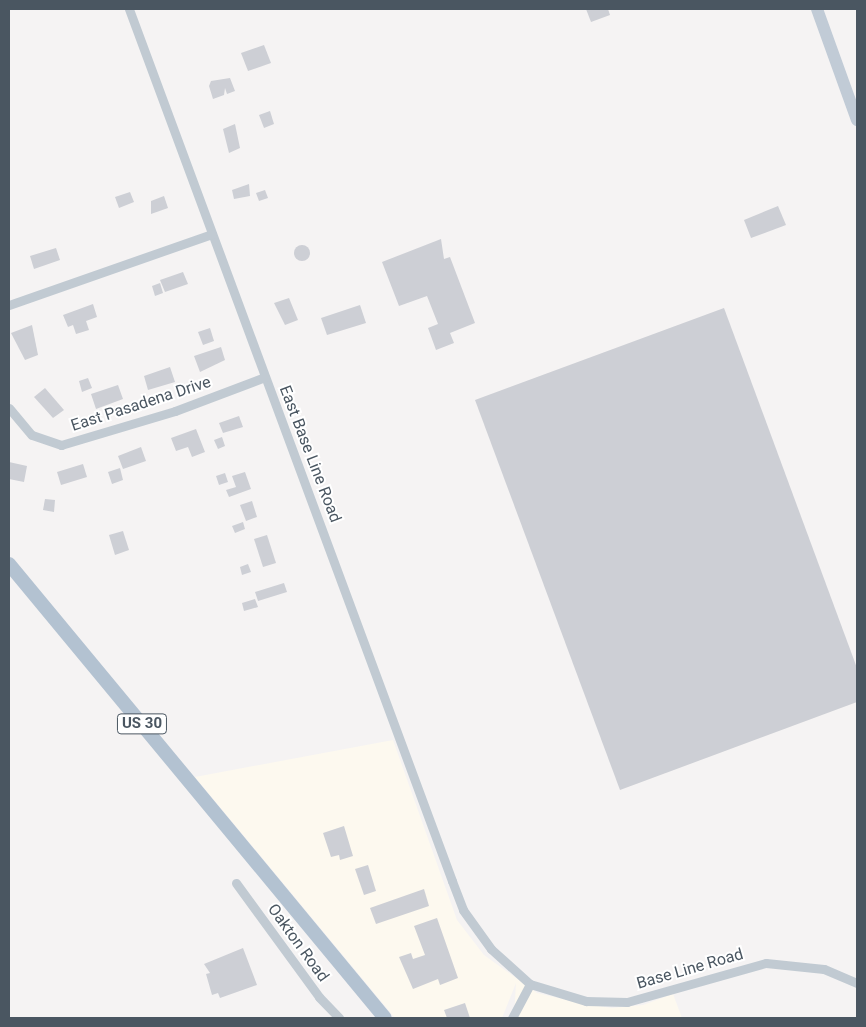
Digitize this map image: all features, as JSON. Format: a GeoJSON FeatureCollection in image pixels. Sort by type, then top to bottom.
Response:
{"type":"FeatureCollection","features":[{"type":"Feature","properties":{"kind":"main road","name":"US 30"},"geometry":{"type":"LineString","coordinates":[[9,564],[385,1018]]}},
{"type":"Feature","properties":{"kind":"street","name":"East Base Line Road"},"geometry":{"type":"LineString","coordinates":[[129,9],[463,910]]}},
{"type":"Feature","properties":{"kind":"street"},"geometry":{"type":"LineString","coordinates":[[817,9],[857,120]]}},
{"type":"Feature","properties":{"kind":"street"},"geometry":{"type":"LineString","coordinates":[[9,306],[212,234]]}},
{"type":"Feature","properties":{"kind":"street","name":"East Pasadena Drive"},"geometry":{"type":"LineString","coordinates":[[9,408],[32,434],[61,445],[174,411],[264,377]]}},
{"type":"Feature","properties":{"kind":"street","name":"Oakton Road"},"geometry":{"type":"LineString","coordinates":[[236,883],[319,997],[339,1018]]}},
{"type":"Feature","properties":{"kind":"street","name":"Base Line Road"},"geometry":{"type":"LineString","coordinates":[[463,910],[491,949],[530,984],[586,1001],[627,1002],[766,963],[824,969],[857,983]]}},
{"type":"Feature","properties":{"kind":"street"},"geometry":{"type":"LineString","coordinates":[[512,1018],[530,984]]}},
{"type":"Feature","properties":{"kind":"shaded area"},"geometry":{"type":"Polygon","coordinates":[[[393,740],[457,920],[484,955],[537,993],[584,1004],[612,1008],[643,1005],[673,994],[682,1018],[514,1018],[516,983],[502,1018],[395,1018],[195,777],[393,740]]]}},
{"type":"Feature","properties":{"kind":"building"},"geometry":{"type":"Polygon","coordinates":[[[586,9],[608,9],[610,15],[591,22],[586,9]]]}},
{"type":"Feature","properties":{"kind":"building"},"geometry":{"type":"Polygon","coordinates":[[[264,45],[271,63],[248,71],[241,53],[264,45]]]}},
{"type":"Feature","properties":{"kind":"building"},"geometry":{"type":"Polygon","coordinates":[[[230,78],[235,91],[227,94],[225,88],[224,95],[213,99],[209,86],[211,81],[230,78]]]}},
{"type":"Feature","properties":{"kind":"building"},"geometry":{"type":"Polygon","coordinates":[[[270,111],[274,124],[264,128],[259,115],[270,111]]]}},
{"type":"Feature","properties":{"kind":"building"},"geometry":{"type":"Polygon","coordinates":[[[235,124],[240,148],[229,153],[223,129],[235,124]]]}},
{"type":"Feature","properties":{"kind":"building"},"geometry":{"type":"Polygon","coordinates":[[[249,184],[250,196],[234,199],[232,190],[249,184]]]}},
{"type":"Feature","properties":{"kind":"building"},"geometry":{"type":"Polygon","coordinates":[[[265,190],[268,198],[259,201],[256,193],[265,190]]]}},
{"type":"Feature","properties":{"kind":"building"},"geometry":{"type":"Polygon","coordinates":[[[130,192],[134,202],[119,208],[115,197],[130,192]]]}},
{"type":"Feature","properties":{"kind":"building"},"geometry":{"type":"Polygon","coordinates":[[[164,196],[168,208],[151,214],[151,201],[164,196]]]}},
{"type":"Feature","properties":{"kind":"building"},"geometry":{"type":"Polygon","coordinates":[[[778,206],[786,225],[751,238],[744,220],[778,206]]]}},
{"type":"Feature","properties":{"kind":"building"},"geometry":{"type":"Polygon","coordinates":[[[441,239],[444,259],[450,257],[475,323],[450,333],[454,343],[436,350],[428,328],[438,324],[427,296],[399,306],[382,262],[441,239]]]}},
{"type":"Feature","properties":{"kind":"building"},"geometry":{"type":"Polygon","coordinates":[[[302,245],[308,247],[310,253],[308,259],[302,261],[296,259],[294,253],[296,247],[302,245]]]}},
{"type":"Feature","properties":{"kind":"building"},"geometry":{"type":"Polygon","coordinates":[[[56,248],[60,260],[34,269],[30,256],[56,248]]]}},
{"type":"Feature","properties":{"kind":"building"},"geometry":{"type":"Polygon","coordinates":[[[183,272],[188,284],[165,292],[160,280],[183,272]]]}},
{"type":"Feature","properties":{"kind":"building"},"geometry":{"type":"Polygon","coordinates":[[[160,283],[163,293],[155,296],[152,286],[160,283]]]}},
{"type":"Feature","properties":{"kind":"building"},"geometry":{"type":"Polygon","coordinates":[[[289,298],[298,320],[285,325],[274,303],[289,298]]]}},
{"type":"Feature","properties":{"kind":"building"},"geometry":{"type":"Polygon","coordinates":[[[93,304],[97,317],[86,321],[89,330],[76,334],[73,325],[68,327],[63,315],[93,304]]]}},
{"type":"Feature","properties":{"kind":"building"},"geometry":{"type":"Polygon","coordinates":[[[360,305],[366,323],[327,335],[321,318],[360,305]]]}},
{"type":"Feature","properties":{"kind":"building"},"geometry":{"type":"Polygon","coordinates":[[[724,308],[857,668],[857,702],[620,790],[475,400],[724,308]]]}},
{"type":"Feature","properties":{"kind":"building"},"geometry":{"type":"Polygon","coordinates":[[[32,325],[38,355],[25,360],[11,333],[32,325]]]}},
{"type":"Feature","properties":{"kind":"building"},"geometry":{"type":"Polygon","coordinates":[[[210,328],[214,341],[203,345],[198,332],[210,328]]]}},
{"type":"Feature","properties":{"kind":"building"},"geometry":{"type":"Polygon","coordinates":[[[221,347],[225,360],[200,372],[194,356],[221,347]]]}},
{"type":"Feature","properties":{"kind":"building"},"geometry":{"type":"Polygon","coordinates":[[[170,367],[175,382],[148,390],[144,376],[170,367]]]}},
{"type":"Feature","properties":{"kind":"building"},"geometry":{"type":"Polygon","coordinates":[[[88,378],[92,388],[82,392],[79,381],[88,378]]]}},
{"type":"Feature","properties":{"kind":"building"},"geometry":{"type":"Polygon","coordinates":[[[118,385],[123,399],[96,409],[91,394],[118,385]]]}},
{"type":"Feature","properties":{"kind":"building"},"geometry":{"type":"Polygon","coordinates":[[[45,388],[64,410],[53,418],[34,397],[45,388]]]}},
{"type":"Feature","properties":{"kind":"building"},"geometry":{"type":"Polygon","coordinates":[[[239,416],[243,427],[223,433],[219,423],[239,416]]]}},
{"type":"Feature","properties":{"kind":"building"},"geometry":{"type":"Polygon","coordinates":[[[196,429],[205,452],[192,457],[188,447],[176,451],[171,438],[196,429]]]}},
{"type":"Feature","properties":{"kind":"building"},"geometry":{"type":"Polygon","coordinates":[[[222,437],[225,446],[218,449],[214,440],[222,437]]]}},
{"type":"Feature","properties":{"kind":"building"},"geometry":{"type":"Polygon","coordinates":[[[141,447],[146,461],[123,469],[118,456],[141,447]]]}},
{"type":"Feature","properties":{"kind":"building"},"geometry":{"type":"Polygon","coordinates":[[[9,462],[27,466],[24,482],[9,479],[9,462]]]}},
{"type":"Feature","properties":{"kind":"building"},"geometry":{"type":"Polygon","coordinates":[[[83,464],[87,477],[61,485],[57,472],[83,464]]]}},
{"type":"Feature","properties":{"kind":"building"},"geometry":{"type":"Polygon","coordinates":[[[120,468],[123,480],[112,484],[108,472],[120,468]]]}},
{"type":"Feature","properties":{"kind":"building"},"geometry":{"type":"Polygon","coordinates":[[[245,472],[251,489],[229,497],[226,490],[236,487],[232,476],[245,472]]]}},
{"type":"Feature","properties":{"kind":"building"},"geometry":{"type":"Polygon","coordinates":[[[225,473],[228,482],[219,485],[216,476],[225,473]]]}},
{"type":"Feature","properties":{"kind":"building"},"geometry":{"type":"Polygon","coordinates":[[[45,499],[55,500],[54,512],[43,510],[45,499]]]}},
{"type":"Feature","properties":{"kind":"building"},"geometry":{"type":"Polygon","coordinates":[[[252,501],[257,517],[246,521],[240,505],[252,501]]]}},
{"type":"Feature","properties":{"kind":"building"},"geometry":{"type":"Polygon","coordinates":[[[243,522],[245,529],[235,533],[232,526],[243,522]]]}},
{"type":"Feature","properties":{"kind":"building"},"geometry":{"type":"Polygon","coordinates":[[[123,531],[129,550],[115,555],[109,535],[123,531]]]}},
{"type":"Feature","properties":{"kind":"building"},"geometry":{"type":"Polygon","coordinates":[[[267,535],[276,563],[263,567],[254,539],[267,535]]]}},
{"type":"Feature","properties":{"kind":"building"},"geometry":{"type":"Polygon","coordinates":[[[248,564],[251,572],[242,575],[240,567],[248,564]]]}},
{"type":"Feature","properties":{"kind":"building"},"geometry":{"type":"Polygon","coordinates":[[[284,583],[287,592],[258,601],[255,592],[284,583]]]}},
{"type":"Feature","properties":{"kind":"building"},"geometry":{"type":"Polygon","coordinates":[[[255,599],[258,607],[244,611],[242,603],[255,599]]]}},
{"type":"Feature","properties":{"kind":"building"},"geometry":{"type":"Polygon","coordinates":[[[344,826],[353,856],[340,860],[339,855],[331,857],[323,833],[344,826]]]}},
{"type":"Feature","properties":{"kind":"building"},"geometry":{"type":"Polygon","coordinates":[[[368,865],[376,891],[364,895],[355,869],[368,865]]]}},
{"type":"Feature","properties":{"kind":"building"},"geometry":{"type":"Polygon","coordinates":[[[424,889],[429,906],[376,924],[370,908],[424,889]]]}},
{"type":"Feature","properties":{"kind":"building"},"geometry":{"type":"Polygon","coordinates":[[[437,918],[458,978],[440,985],[438,979],[413,989],[399,957],[411,953],[413,959],[425,955],[414,926],[437,918]]]}},
{"type":"Feature","properties":{"kind":"building"},"geometry":{"type":"Polygon","coordinates":[[[243,948],[257,985],[220,998],[218,993],[212,995],[206,974],[210,973],[204,964],[243,948]]]}},
{"type":"Feature","properties":{"kind":"building"},"geometry":{"type":"Polygon","coordinates":[[[465,1003],[470,1018],[447,1018],[444,1010],[465,1003]]]}}]}
